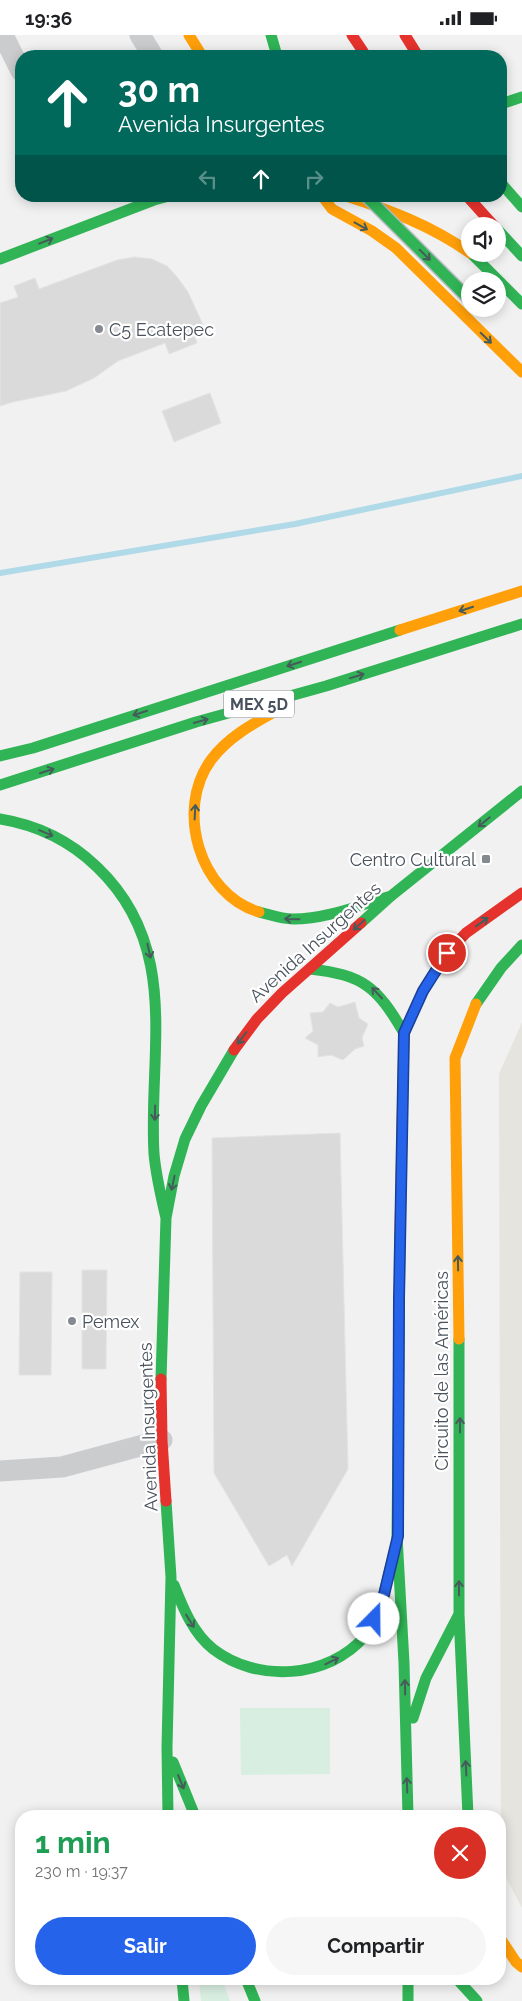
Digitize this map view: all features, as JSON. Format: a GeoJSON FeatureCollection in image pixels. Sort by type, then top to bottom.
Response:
{"type":"FeatureCollection","features":[{"type":"Feature","properties":{"kind":"main road"},"geometry":{"type":"LineString","coordinates":[[189,35],[198,50]]}},
{"type":"Feature","properties":{"kind":"main road"},"geometry":{"type":"LineString","coordinates":[[271,35],[276,50]]}},
{"type":"Feature","properties":{"kind":"main road"},"geometry":{"type":"LineString","coordinates":[[352,35],[362,50]]}},
{"type":"Feature","properties":{"kind":"main road"},"geometry":{"type":"LineString","coordinates":[[405,35],[414,50]]}},
{"type":"Feature","properties":{"kind":"main road"},"geometry":{"type":"LineString","coordinates":[[507,102],[521,98]]}},
{"type":"Feature","properties":{"kind":"main road"},"geometry":{"type":"LineString","coordinates":[[507,190],[522,207]]}},
{"type":"Feature","properties":{"kind":"main road"},"geometry":{"type":"LineString","coordinates":[[0,259],[149,202]]}},
{"type":"Feature","properties":{"kind":"main road"},"geometry":{"type":"LineString","coordinates":[[327,202],[332,209],[372,231],[396,248],[522,372]]}},
{"type":"Feature","properties":{"kind":"main road"},"geometry":{"type":"LineString","coordinates":[[362,202],[425,226],[461,246]]}},
{"type":"Feature","properties":{"kind":"main road"},"geometry":{"type":"LineString","coordinates":[[372,202],[461,291]]}},
{"type":"Feature","properties":{"kind":"main road"},"geometry":{"type":"LineString","coordinates":[[472,202],[486,217]]}},
{"type":"Feature","properties":{"kind":"main road"},"geometry":{"type":"LineString","coordinates":[[506,239],[522,256]]}},
{"type":"Feature","properties":{"kind":"main road"},"geometry":{"type":"LineString","coordinates":[[480,262],[522,304]]}},
{"type":"Feature","properties":{"kind":"main road","name":"MEX 5D"},"geometry":{"type":"LineString","coordinates":[[0,756],[33,748],[517,593]]}},
{"type":"Feature","properties":{"kind":"main road","name":"MEX 5D"},"geometry":{"type":"LineString","coordinates":[[0,785],[196,722],[326,686],[520,625]]}},
{"type":"Feature","properties":{"kind":"main road"},"geometry":{"type":"LineString","coordinates":[[326,686],[252,723],[218,753],[205,769],[194,810],[195,835],[201,856],[211,875],[225,892],[241,904],[258,913],[280,919],[301,919],[391,896]]}},
{"type":"Feature","properties":{"kind":"main road","name":"Avenida Insurgentes"},"geometry":{"type":"LineString","coordinates":[[168,1810],[167,1747],[172,1577],[162,1440],[161,1387],[166,1217],[174,1176],[185,1139],[226,1059],[257,1019],[282,993],[391,896],[522,791]]}},
{"type":"Feature","properties":{"kind":"main road"},"geometry":{"type":"LineString","coordinates":[[0,819],[14,820],[50,834],[72,845],[99,866],[126,897],[145,936],[155,987],[157,1031],[155,1161],[166,1217]]}},
{"type":"Feature","properties":{"kind":"main road"},"geometry":{"type":"LineString","coordinates":[[408,1810],[398,1536],[399,1298],[404,1033],[423,991],[447,953],[466,933],[522,893]]}},
{"type":"Feature","properties":{"kind":"main road","name":"Circuito de las Américas"},"geometry":{"type":"LineString","coordinates":[[468,1810],[459,1614],[460,1401],[455,1058],[478,999],[501,968],[522,945]]}},
{"type":"Feature","properties":{"kind":"main road"},"geometry":{"type":"LineString","coordinates":[[310,969],[338,972],[369,984],[389,1005],[404,1033]]}},
{"type":"Feature","properties":{"kind":"main road"},"geometry":{"type":"LineString","coordinates":[[172,1577],[183,1610],[197,1632],[214,1649],[234,1663],[258,1670],[305,1671],[327,1664],[347,1653],[366,1635],[382,1603],[398,1536]]}},
{"type":"Feature","properties":{"kind":"main road"},"geometry":{"type":"LineString","coordinates":[[406,1753],[417,1698],[441,1645],[459,1614]]}},
{"type":"Feature","properties":{"kind":"main road"},"geometry":{"type":"LineString","coordinates":[[167,1747],[193,1810]]}},
{"type":"Feature","properties":{"kind":"main road"},"geometry":{"type":"LineString","coordinates":[[506,1947],[516,1962],[522,1967]]}},
{"type":"Feature","properties":{"kind":"main road"},"geometry":{"type":"LineString","coordinates":[[183,1985],[184,2001]]}},
{"type":"Feature","properties":{"kind":"main road"},"geometry":{"type":"LineString","coordinates":[[248,1985],[254,2001]]}},
{"type":"Feature","properties":{"kind":"main road"},"geometry":{"type":"LineString","coordinates":[[400,2001],[408,1985]]}},
{"type":"Feature","properties":{"kind":"main road"},"geometry":{"type":"LineString","coordinates":[[408,1985],[408,2001]]}},
{"type":"Feature","properties":{"kind":"main road"},"geometry":{"type":"LineString","coordinates":[[462,1985],[477,2001]]}},
{"type":"Feature","properties":{"kind":"street"},"geometry":{"type":"LineString","coordinates":[[3,35],[15,59]]}},
{"type":"Feature","properties":{"kind":"street"},"geometry":{"type":"LineString","coordinates":[[140,35],[149,50]]}},
{"type":"Feature","properties":{"kind":"street"},"geometry":{"type":"LineString","coordinates":[[0,1471],[62,1467],[162,1440]]}},
{"type":"Feature","properties":{"kind":"shaded area"},"geometry":{"type":"Polygon","coordinates":[[[522,1022],[522,1908],[506,1878],[506,1810],[501,1810],[499,1074],[522,1022]]]}},
{"type":"Feature","properties":{"kind":"green space"},"geometry":{"type":"Polygon","coordinates":[[[240,1708],[330,1708],[330,1774],[241,1775],[240,1708]]]}},
{"type":"Feature","properties":{"kind":"green space"},"geometry":{"type":"Polygon","coordinates":[[[200,1985],[224,1985],[230,2001],[201,2001],[200,1985]]]}},
{"type":"Feature","properties":{"kind":"building","name":"C5 Ecatepec"},"geometry":{"type":"Polygon","coordinates":[[[135,257],[152,259],[167,266],[178,278],[188,292],[204,327],[193,332],[197,343],[169,354],[165,343],[118,361],[94,378],[66,391],[0,406],[0,303],[18,297],[14,286],[35,278],[39,289],[117,260],[135,257]]]}},
{"type":"Feature","properties":{"kind":"building"},"geometry":{"type":"Polygon","coordinates":[[[210,393],[221,423],[174,442],[162,411],[210,393]]]}},
{"type":"Feature","properties":{"kind":"building"},"geometry":{"type":"Polygon","coordinates":[[[355,1002],[359,1018],[368,1024],[362,1038],[364,1046],[355,1049],[343,1060],[331,1055],[318,1057],[318,1045],[305,1038],[313,1031],[310,1013],[323,1012],[330,1003],[338,1007],[355,1002]]]}},
{"type":"Feature","properties":{"kind":"building"},"geometry":{"type":"Polygon","coordinates":[[[340,1133],[348,1469],[292,1566],[287,1555],[269,1566],[214,1473],[212,1138],[340,1133]]]}},
{"type":"Feature","properties":{"kind":"building"},"geometry":{"type":"Polygon","coordinates":[[[82,1270],[107,1270],[106,1369],[82,1369],[82,1270]]]}},
{"type":"Feature","properties":{"kind":"building"},"geometry":{"type":"Polygon","coordinates":[[[20,1272],[52,1272],[51,1375],[19,1375],[20,1272]]]}},
{"type":"Feature","properties":{"kind":"waterway"},"geometry":{"type":"LineString","coordinates":[[0,573],[295,524],[522,476]]}},
{"type":"Feature","properties":{"kind":"traffic: fast"},"geometry":{"type":"LineString","coordinates":[[271,35],[275,50]]}},
{"type":"Feature","properties":{"kind":"traffic: fast"},"geometry":{"type":"LineString","coordinates":[[507,102],[522,97]]}},
{"type":"Feature","properties":{"kind":"traffic: fast"},"geometry":{"type":"LineString","coordinates":[[507,190],[522,207]]}},
{"type":"Feature","properties":{"kind":"traffic: fast"},"geometry":{"type":"LineString","coordinates":[[0,259],[149,202]]}},
{"type":"Feature","properties":{"kind":"traffic: fast"},"geometry":{"type":"LineString","coordinates":[[372,202],[461,291]]}},
{"type":"Feature","properties":{"kind":"traffic: fast"},"geometry":{"type":"LineString","coordinates":[[506,239],[522,256]]}},
{"type":"Feature","properties":{"kind":"traffic: fast"},"geometry":{"type":"LineString","coordinates":[[480,262],[522,304]]}},
{"type":"Feature","properties":{"kind":"traffic: fast"},"geometry":{"type":"LineString","coordinates":[[0,785],[196,722],[326,686],[522,624]]}},
{"type":"Feature","properties":{"kind":"traffic: fast"},"geometry":{"type":"LineString","coordinates":[[0,756],[33,748],[400,630]]}},
{"type":"Feature","properties":{"kind":"traffic: fast"},"geometry":{"type":"LineString","coordinates":[[361,923],[391,896],[522,791]]}},
{"type":"Feature","properties":{"kind":"traffic: fast"},"geometry":{"type":"LineString","coordinates":[[0,819],[40,830],[76,849],[97,867],[124,898],[141,932],[151,967],[155,1003],[154,1154],[166,1218]]}},
{"type":"Feature","properties":{"kind":"traffic: fast"},"geometry":{"type":"LineString","coordinates":[[259,912],[293,919],[318,917],[391,896]]}},
{"type":"Feature","properties":{"kind":"traffic: fast"},"geometry":{"type":"LineString","coordinates":[[476,1004],[501,968],[522,945]]}},
{"type":"Feature","properties":{"kind":"traffic: fast"},"geometry":{"type":"LineString","coordinates":[[310,969],[344,975],[367,986],[386,1004],[404,1033]]}},
{"type":"Feature","properties":{"kind":"traffic: fast"},"geometry":{"type":"LineString","coordinates":[[161,1379],[166,1218],[174,1176],[185,1139],[201,1106],[234,1050]]}},
{"type":"Feature","properties":{"kind":"traffic: fast"},"geometry":{"type":"LineString","coordinates":[[400,1234],[397,1536],[404,1663],[408,1810]]}},
{"type":"Feature","properties":{"kind":"traffic: fast"},"geometry":{"type":"LineString","coordinates":[[459,1339],[459,1614],[468,1810]]}},
{"type":"Feature","properties":{"kind":"traffic: fast"},"geometry":{"type":"LineString","coordinates":[[166,1501],[171,1577],[167,1747],[168,1810]]}},
{"type":"Feature","properties":{"kind":"traffic: fast"},"geometry":{"type":"LineString","coordinates":[[174,1585],[194,1628],[213,1649],[231,1660],[250,1667],[271,1671],[292,1671],[312,1668],[332,1661],[350,1650],[365,1636],[379,1611],[391,1565]]}},
{"type":"Feature","properties":{"kind":"traffic: fast"},"geometry":{"type":"LineString","coordinates":[[413,1718],[426,1678],[459,1614]]}},
{"type":"Feature","properties":{"kind":"traffic: fast"},"geometry":{"type":"LineString","coordinates":[[173,1762],[193,1810]]}},
{"type":"Feature","properties":{"kind":"traffic: fast"},"geometry":{"type":"LineString","coordinates":[[183,1985],[184,2001]]}},
{"type":"Feature","properties":{"kind":"traffic: fast"},"geometry":{"type":"LineString","coordinates":[[248,1985],[255,2001]]}},
{"type":"Feature","properties":{"kind":"traffic: fast"},"geometry":{"type":"LineString","coordinates":[[408,1985],[408,2001]]}},
{"type":"Feature","properties":{"kind":"traffic: fast"},"geometry":{"type":"LineString","coordinates":[[462,1985],[477,2001]]}},
{"type":"Feature","properties":{"kind":"traffic: slow"},"geometry":{"type":"LineString","coordinates":[[189,35],[198,50]]}},
{"type":"Feature","properties":{"kind":"traffic: slow"},"geometry":{"type":"LineString","coordinates":[[327,202],[332,209],[372,231],[396,248],[522,372]]}},
{"type":"Feature","properties":{"kind":"traffic: slow"},"geometry":{"type":"LineString","coordinates":[[364,202],[426,227],[461,247]]}},
{"type":"Feature","properties":{"kind":"traffic: slow"},"geometry":{"type":"LineString","coordinates":[[400,630],[522,591]]}},
{"type":"Feature","properties":{"kind":"traffic: slow"},"geometry":{"type":"LineString","coordinates":[[259,912],[238,902],[221,888],[208,869],[199,848],[195,825],[195,802],[200,780],[211,760],[225,744],[242,731],[278,710]]}},
{"type":"Feature","properties":{"kind":"traffic: slow"},"geometry":{"type":"LineString","coordinates":[[400,1234],[404,1033],[431,978]]}},
{"type":"Feature","properties":{"kind":"traffic: slow"},"geometry":{"type":"LineString","coordinates":[[459,1339],[455,1058],[476,1004]]}},
{"type":"Feature","properties":{"kind":"traffic: slow"},"geometry":{"type":"LineString","coordinates":[[506,1947],[516,1962],[522,1967]]}},
{"type":"Feature","properties":{"kind":"traffic: jam"},"geometry":{"type":"LineString","coordinates":[[352,35],[362,50]]}},
{"type":"Feature","properties":{"kind":"traffic: jam"},"geometry":{"type":"LineString","coordinates":[[405,35],[414,50]]}},
{"type":"Feature","properties":{"kind":"traffic: jam"},"geometry":{"type":"LineString","coordinates":[[472,202],[486,217]]}},
{"type":"Feature","properties":{"kind":"traffic: jam"},"geometry":{"type":"LineString","coordinates":[[431,978],[447,953],[466,933],[522,893]]}},
{"type":"Feature","properties":{"kind":"traffic: jam"},"geometry":{"type":"LineString","coordinates":[[234,1050],[257,1019],[282,993],[361,923]]}},
{"type":"Feature","properties":{"kind":"traffic: jam"},"geometry":{"type":"LineString","coordinates":[[161,1379],[166,1501]]}},
{"type":"Feature","properties":{"kind":"place","name":"C5 Ecatepec"},"geometry":{"type":"Point","coordinates":[99,329]}},
{"type":"Feature","properties":{"kind":"place","name":"Centro Cultural"},"geometry":{"type":"Point","coordinates":[486,859]}},
{"type":"Feature","properties":{"kind":"place","name":"Pemex"},"geometry":{"type":"Point","coordinates":[72,1321]}},
{"type":"Feature","properties":{"kind":"route"},"geometry":{"type":"LineString","coordinates":[[374,1619],[382,1603],[398,1536],[399,1298],[404,1033],[423,991],[447,953]]}}]}
